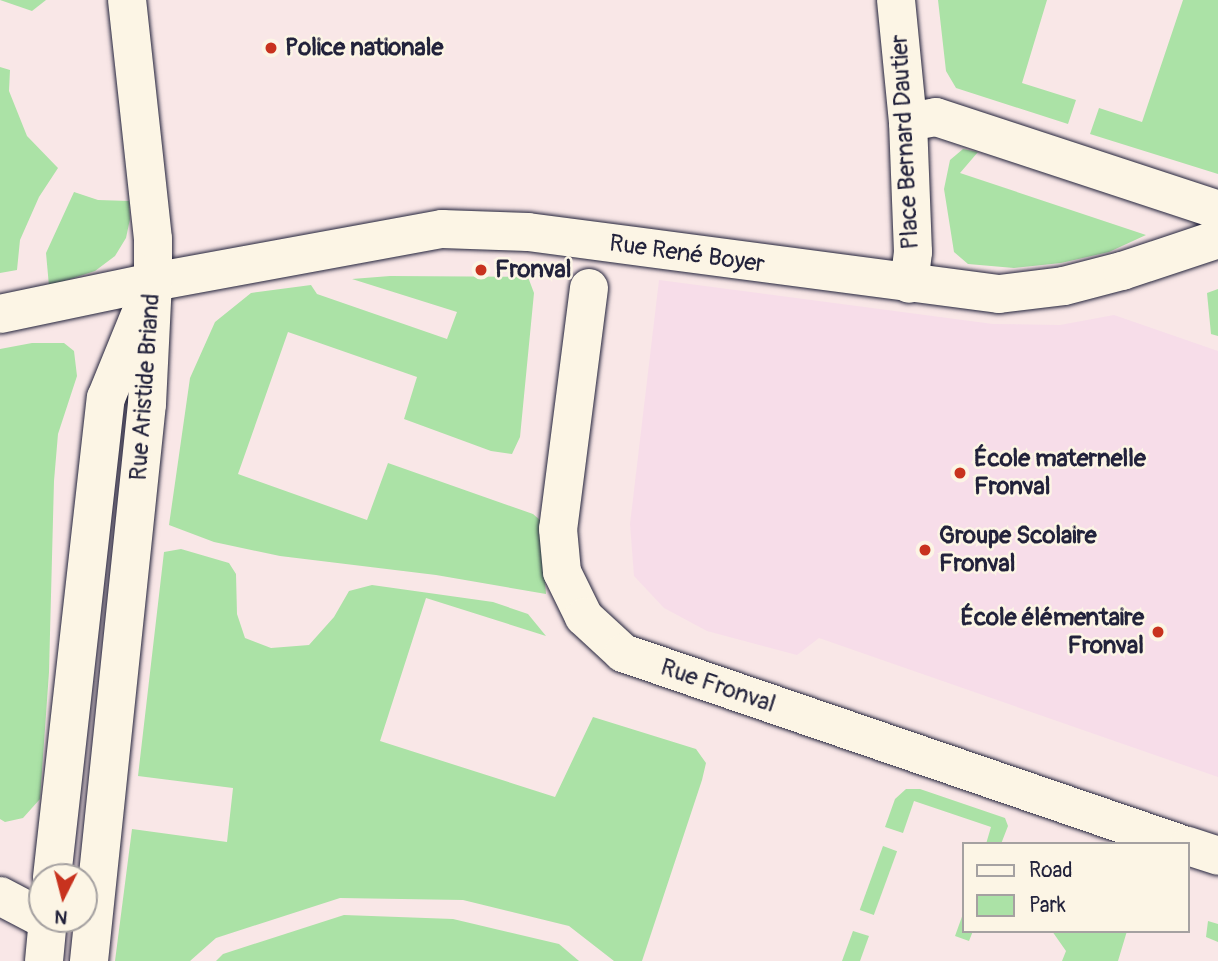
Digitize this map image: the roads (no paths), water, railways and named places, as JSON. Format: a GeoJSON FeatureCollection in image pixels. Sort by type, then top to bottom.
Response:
{"type":"FeatureCollection","features":[{"type":"Feature","properties":{"kind":"street"},"geometry":{"type":"LineString","coordinates":[[127,0],[153,239],[153,282]]}},
{"type":"Feature","properties":{"kind":"street","name":"Place Bernard Dautier"},"geometry":{"type":"LineString","coordinates":[[896,0],[908,122],[913,252],[909,284]]}},
{"type":"Feature","properties":{"kind":"street"},"geometry":{"type":"LineString","coordinates":[[908,122],[936,117],[1215,209],[1218,215]]}},
{"type":"Feature","properties":{"kind":"street","name":"Rue René Boyer"},"geometry":{"type":"LineString","coordinates":[[0,314],[153,282],[442,229],[528,232],[999,294],[1064,286],[1122,271],[1218,239]]}},
{"type":"Feature","properties":{"kind":"street","name":"Rue Aristide Briand"},"geometry":{"type":"LineString","coordinates":[[54,863],[106,398],[153,282]]}},
{"type":"Feature","properties":{"kind":"street","name":"Rue Aristide Briand"},"geometry":{"type":"LineString","coordinates":[[91,944],[147,404],[153,282]]}},
{"type":"Feature","properties":{"kind":"street","name":"Rue Fronval"},"geometry":{"type":"LineString","coordinates":[[589,288],[558,529],[562,572],[584,617],[623,653],[1175,842]]}},
{"type":"Feature","properties":{"kind":"street"},"geometry":{"type":"LineString","coordinates":[[1190,847],[1218,856]]}},
{"type":"Feature","properties":{"kind":"street"},"geometry":{"type":"LineString","coordinates":[[0,896],[28,910]]}},
{"type":"Feature","properties":{"kind":"street"},"geometry":{"type":"LineString","coordinates":[[44,961],[45,933]]}},
{"type":"Feature","properties":{"kind":"street"},"geometry":{"type":"LineString","coordinates":[[71,933],[91,944]]}},
{"type":"Feature","properties":{"kind":"place","name":"Police nationale"},"geometry":{"type":"Point","coordinates":[271,48]}},
{"type":"Feature","properties":{"kind":"place","name":"Fronval"},"geometry":{"type":"Point","coordinates":[481,270]}},
{"type":"Feature","properties":{"kind":"place","name":"École maternelle Fronval"},"geometry":{"type":"Point","coordinates":[960,473]}},
{"type":"Feature","properties":{"kind":"place","name":"Groupe Scolaire Fronval"},"geometry":{"type":"Point","coordinates":[925,550]}},
{"type":"Feature","properties":{"kind":"place","name":"École élémentaire Fronval"},"geometry":{"type":"Point","coordinates":[1158,632]}}]}
